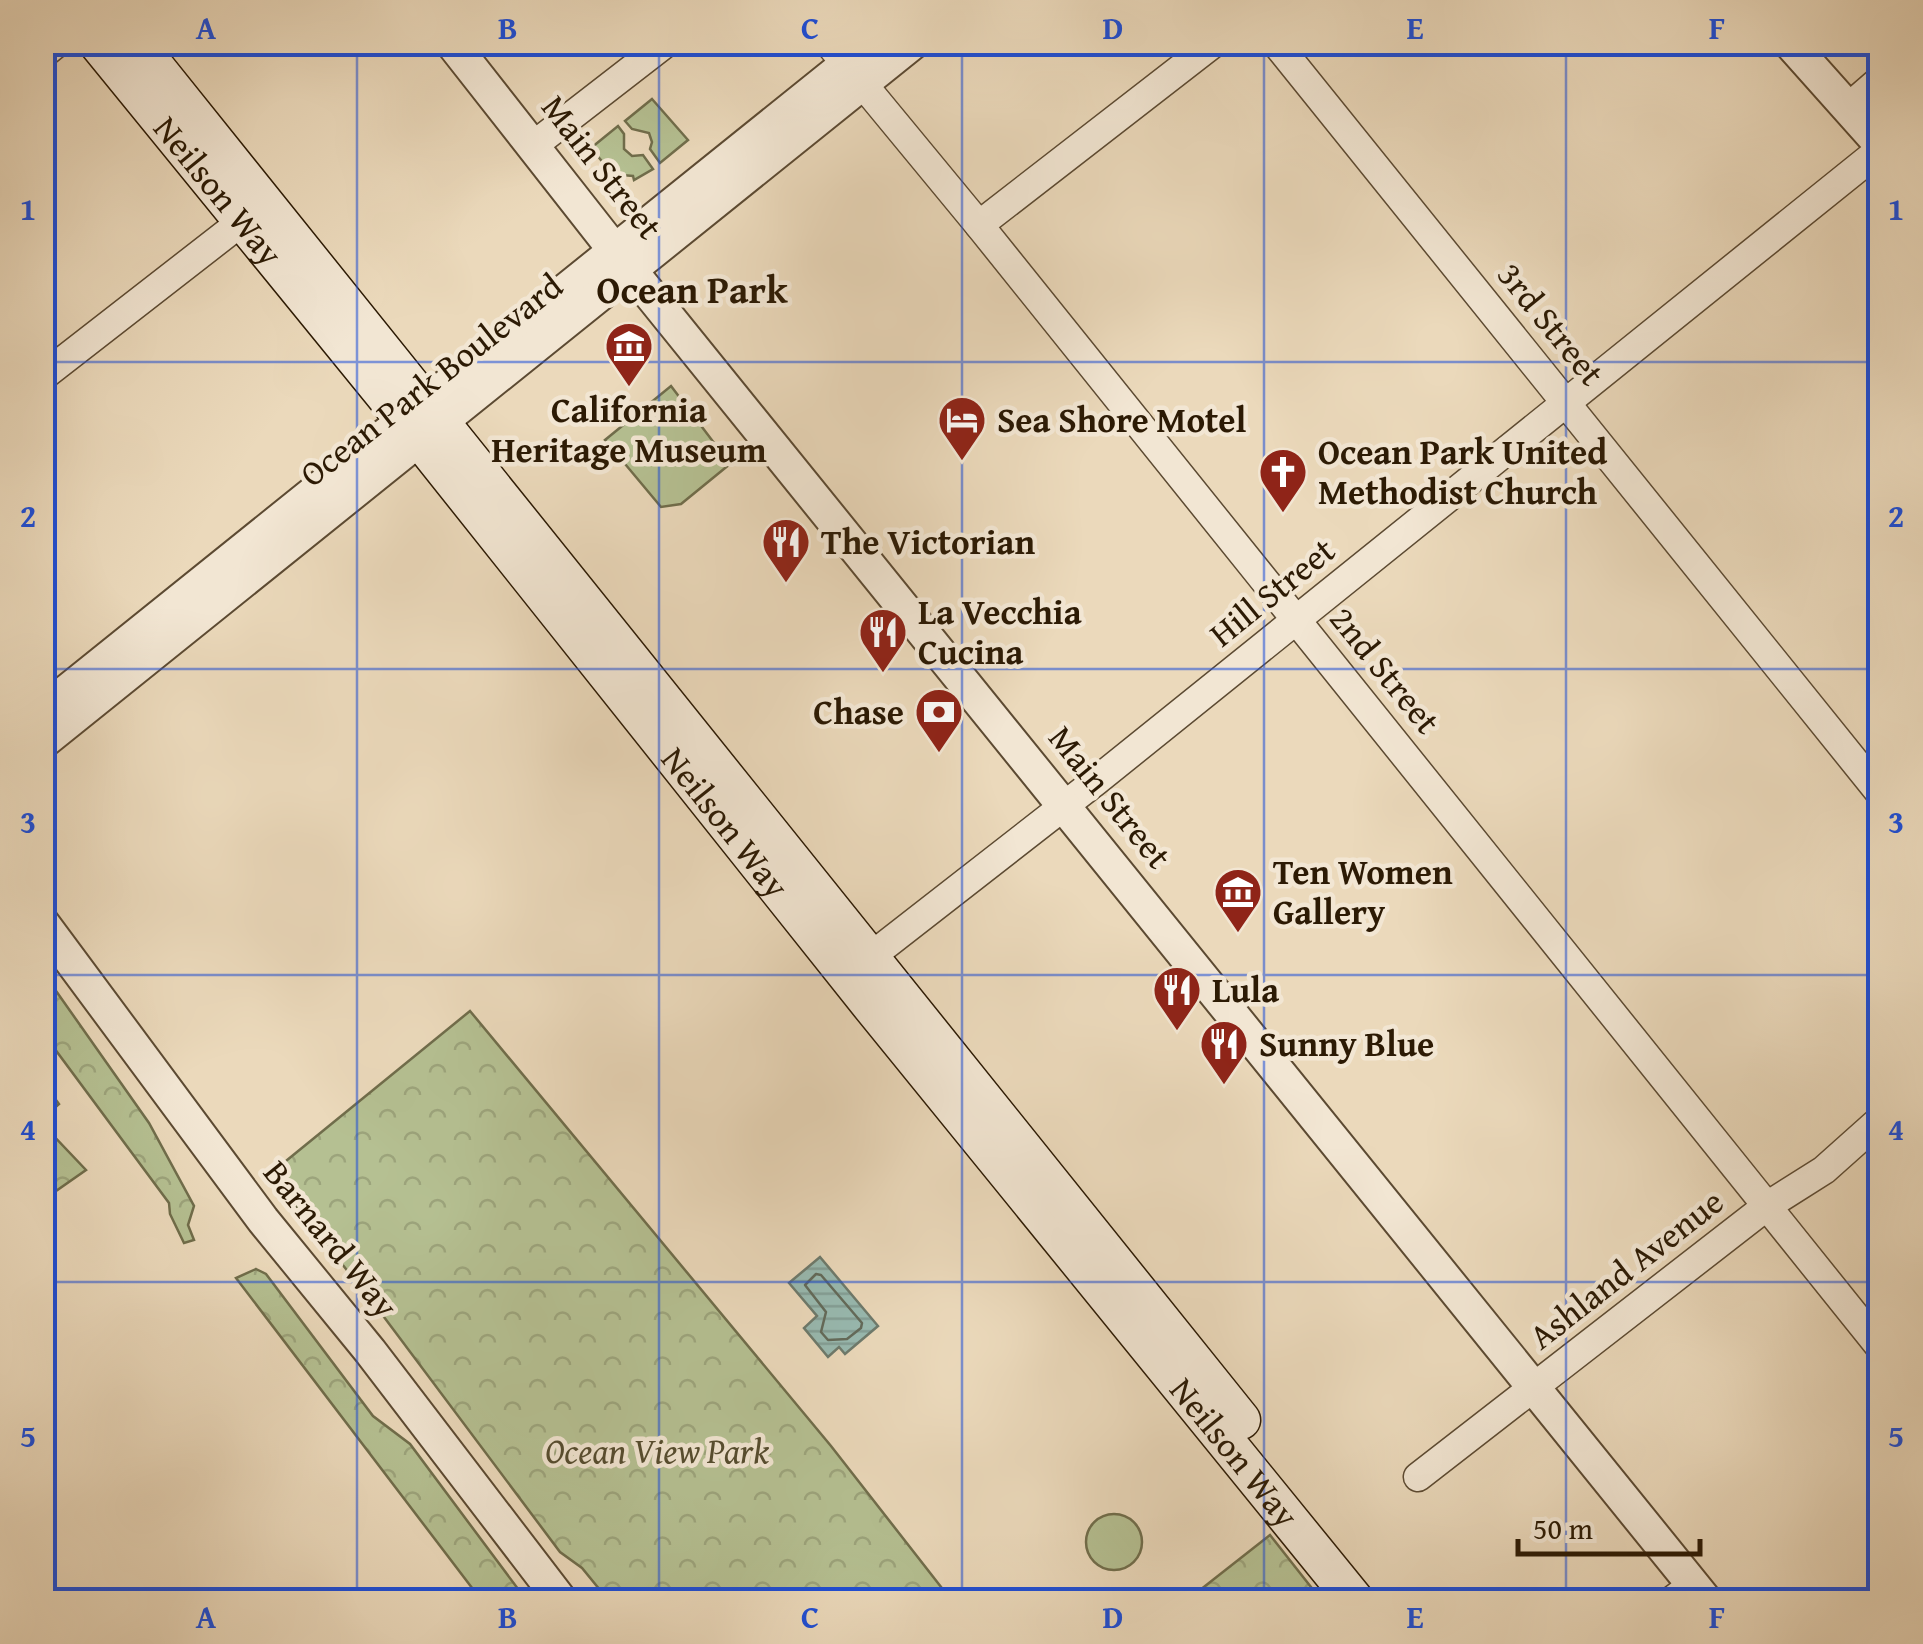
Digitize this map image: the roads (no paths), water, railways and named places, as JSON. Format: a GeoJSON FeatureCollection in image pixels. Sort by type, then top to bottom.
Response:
{"type":"FeatureCollection","features":[{"type":"Feature","properties":{"kind":"main road","name":"Neilson Way"},"geometry":{"type":"LineString","coordinates":[[97,42],[252,213],[422,421],[858,967],[1356,1602]]}},
{"type":"Feature","properties":{"kind":"main road","name":"Neilson Way"},"geometry":{"type":"LineString","coordinates":[[135,42],[252,213]]}},
{"type":"Feature","properties":{"kind":"main road","name":"Neilson Way"},"geometry":{"type":"LineString","coordinates":[[858,967],[1386,1602]]}},
{"type":"Feature","properties":{"kind":"street"},"geometry":{"type":"LineString","coordinates":[[42,55],[58,42]]}},
{"type":"Feature","properties":{"kind":"street","name":"Main Street"},"geometry":{"type":"LineString","coordinates":[[451,42],[1536,1388],[1690,1596]]}},
{"type":"Feature","properties":{"kind":"street"},"geometry":{"type":"LineString","coordinates":[[534,145],[667,42]]}},
{"type":"Feature","properties":{"kind":"street","name":"Ocean Park Boulevard"},"geometry":{"type":"LineString","coordinates":[[42,743],[181,615],[624,261],[845,63],[874,42]]}},
{"type":"Feature","properties":{"kind":"street","name":"Ocean Park Boulevard"},"geometry":{"type":"LineString","coordinates":[[845,63],[914,42]]}},
{"type":"Feature","properties":{"kind":"street"},"geometry":{"type":"LineString","coordinates":[[979,225],[1215,42]]}},
{"type":"Feature","properties":{"kind":"street","name":"3rd Street"},"geometry":{"type":"LineString","coordinates":[[1275,42],[1880,793]]}},
{"type":"Feature","properties":{"kind":"street"},"geometry":{"type":"LineString","coordinates":[[1790,42],[1850,106]]}},
{"type":"Feature","properties":{"kind":"street"},"geometry":{"type":"LineString","coordinates":[[1806,42],[1880,147]]}},
{"type":"Feature","properties":{"kind":"street","name":"2nd Street"},"geometry":{"type":"LineString","coordinates":[[845,63],[1880,1348]]}},
{"type":"Feature","properties":{"kind":"street"},"geometry":{"type":"LineString","coordinates":[[1850,106],[1880,80]]}},
{"type":"Feature","properties":{"kind":"street","name":"Hill Street"},"geometry":{"type":"LineString","coordinates":[[858,967],[1297,620],[1880,147]]}},
{"type":"Feature","properties":{"kind":"street"},"geometry":{"type":"LineString","coordinates":[[42,377],[252,213]]}},
{"type":"Feature","properties":{"kind":"street","name":"Ocean Park Boulevard"},"geometry":{"type":"LineString","coordinates":[[42,711],[181,615]]}},
{"type":"Feature","properties":{"kind":"street","name":"Barnard Way"},"geometry":{"type":"LineString","coordinates":[[42,922],[262,1220],[370,1351],[562,1602]]}},
{"type":"Feature","properties":{"kind":"street","name":"Ashland Avenue"},"geometry":{"type":"LineString","coordinates":[[1418,1477],[1766,1206],[1824,1170],[1880,1120]]}},
{"type":"Feature","properties":{"kind":"water"},"geometry":{"type":"Polygon","coordinates":[[[820,1257],[878,1326],[845,1354],[839,1347],[828,1357],[804,1328],[817,1316],[789,1283],[820,1257]]]}},
{"type":"Feature","properties":{"kind":"place","name":"California Heritage Museum"},"geometry":{"type":"Point","coordinates":[629,388]}},
{"type":"Feature","properties":{"kind":"place","name":"Sea Shore Motel"},"geometry":{"type":"Point","coordinates":[962,462]}},
{"type":"Feature","properties":{"kind":"place","name":"Ocean Park United Methodist Church"},"geometry":{"type":"Point","coordinates":[1283,514]}},
{"type":"Feature","properties":{"kind":"place","name":"The Victorian"},"geometry":{"type":"Point","coordinates":[786,584]}},
{"type":"Feature","properties":{"kind":"place","name":"La Vecchia Cucina"},"geometry":{"type":"Point","coordinates":[883,674]}},
{"type":"Feature","properties":{"kind":"place","name":"Chase"},"geometry":{"type":"Point","coordinates":[939,754]}},
{"type":"Feature","properties":{"kind":"place","name":"Ten Women Gallery"},"geometry":{"type":"Point","coordinates":[1238,934]}},
{"type":"Feature","properties":{"kind":"place","name":"Lula"},"geometry":{"type":"Point","coordinates":[1177,1032]}},
{"type":"Feature","properties":{"kind":"place","name":"Sunny Blue"},"geometry":{"type":"Point","coordinates":[1224,1086]}},
{"type":"Feature","properties":{"kind":"district","name":"Ocean Park"},"geometry":{"type":"Point","coordinates":[692,290]}},
{"type":"Feature","properties":{"kind":"park label","name":"Ocean View Park"},"geometry":{"type":"Point","coordinates":[657,1451]}}]}
